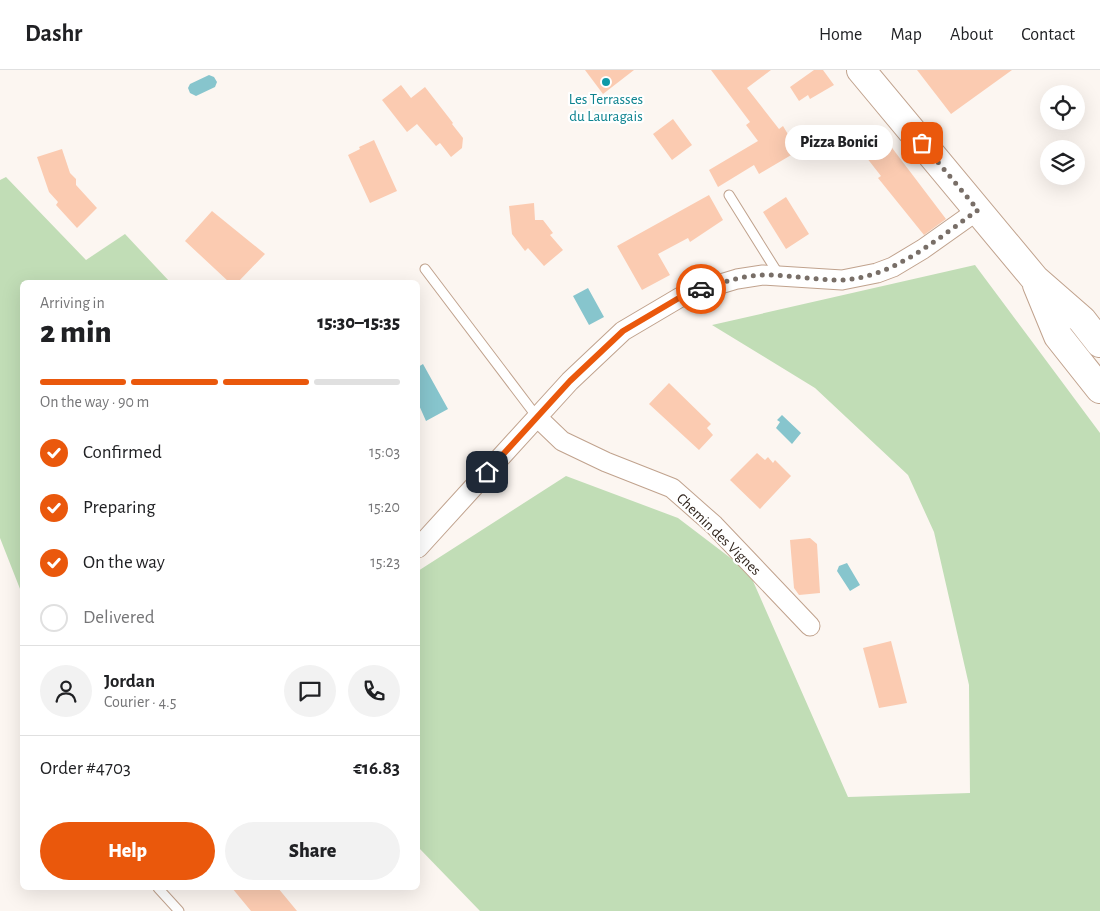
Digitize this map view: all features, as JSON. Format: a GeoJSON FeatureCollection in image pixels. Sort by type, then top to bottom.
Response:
{"type":"FeatureCollection","features":[{"type":"Feature","properties":{"kind":"main road"},"geometry":{"type":"LineString","coordinates":[[861,70],[1035,280],[1082,320],[1100,343]]}},
{"type":"Feature","properties":{"kind":"main road"},"geometry":{"type":"LineString","coordinates":[[1035,280],[1058,336],[1100,390]]}},
{"type":"Feature","properties":{"kind":"street"},"geometry":{"type":"LineString","coordinates":[[420,546],[570,381],[623,331],[684,295],[737,279],[763,275],[842,280],[877,273],[893,267],[922,249],[978,210]]}},
{"type":"Feature","properties":{"kind":"street","name":"Chemin des Vignes"},"geometry":{"type":"LineString","coordinates":[[537,417],[562,441],[606,462],[672,488],[714,525],[810,626]]}},
{"type":"Feature","properties":{"kind":"lane"},"geometry":{"type":"LineString","coordinates":[[729,194],[780,276]]}},
{"type":"Feature","properties":{"kind":"lane"},"geometry":{"type":"LineString","coordinates":[[425,269],[537,417]]}},
{"type":"Feature","properties":{"kind":"lane"},"geometry":{"type":"LineString","coordinates":[[160,890],[179,911]]}},
{"type":"Feature","properties":{"kind":"green space"},"geometry":{"type":"Polygon","coordinates":[[[6,177],[86,260],[125,234],[168,280],[20,280],[20,589],[0,538],[0,180],[6,177]]]}},
{"type":"Feature","properties":{"kind":"green space"},"geometry":{"type":"Polygon","coordinates":[[[975,265],[1100,433],[1100,911],[480,911],[420,849],[420,570],[566,476],[678,518],[749,572],[848,797],[970,793],[969,685],[934,532],[908,475],[815,388],[712,325],[975,265]]]}},
{"type":"Feature","properties":{"kind":"water"},"geometry":{"type":"Polygon","coordinates":[[[209,75],[214,77],[217,82],[215,87],[196,96],[190,93],[188,88],[190,84],[209,75]]]}},
{"type":"Feature","properties":{"kind":"water"},"geometry":{"type":"Polygon","coordinates":[[[588,288],[604,317],[589,325],[573,296],[588,288]]]}},
{"type":"Feature","properties":{"kind":"water"},"geometry":{"type":"Polygon","coordinates":[[[423,364],[448,409],[426,421],[420,408],[420,366],[423,364]]]}},
{"type":"Feature","properties":{"kind":"water"},"geometry":{"type":"Polygon","coordinates":[[[782,415],[801,433],[792,444],[776,428],[780,422],[777,420],[782,415]]]}},
{"type":"Feature","properties":{"kind":"water"},"geometry":{"type":"Polygon","coordinates":[[[847,563],[860,585],[850,591],[837,571],[839,566],[847,563]]]}},
{"type":"Feature","properties":{"kind":"building","name":"Les Terrasses du Lauragais"},"geometry":{"type":"Polygon","coordinates":[[[585,70],[634,70],[603,94],[585,70]]]}},
{"type":"Feature","properties":{"kind":"building"},"geometry":{"type":"Polygon","coordinates":[[[711,70],[771,70],[747,88],[779,129],[783,126],[798,151],[759,174],[754,165],[718,187],[709,170],[758,141],[746,125],[750,122],[711,70]]]}},
{"type":"Feature","properties":{"kind":"building"},"geometry":{"type":"Polygon","coordinates":[[[814,70],[823,70],[834,85],[810,99],[808,95],[799,101],[790,87],[814,70]]]}},
{"type":"Feature","properties":{"kind":"building"},"geometry":{"type":"Polygon","coordinates":[[[917,70],[1012,70],[951,114],[917,70]]]}},
{"type":"Feature","properties":{"kind":"building"},"geometry":{"type":"Polygon","coordinates":[[[401,85],[411,98],[425,87],[463,138],[462,148],[451,157],[440,143],[436,146],[417,124],[407,132],[382,100],[401,85]]]}},
{"type":"Feature","properties":{"kind":"building"},"geometry":{"type":"Polygon","coordinates":[[[673,119],[692,145],[672,160],[653,134],[673,119]]]}},
{"type":"Feature","properties":{"kind":"building"},"geometry":{"type":"Polygon","coordinates":[[[880,132],[946,219],[924,235],[878,178],[881,176],[859,148],[880,132]]]}},
{"type":"Feature","properties":{"kind":"building"},"geometry":{"type":"Polygon","coordinates":[[[374,140],[397,191],[370,203],[348,155],[374,140]]]}},
{"type":"Feature","properties":{"kind":"building"},"geometry":{"type":"Polygon","coordinates":[[[62,149],[70,173],[76,179],[76,185],[97,208],[77,228],[56,205],[58,202],[49,192],[37,157],[62,149]]]}},
{"type":"Feature","properties":{"kind":"building"},"geometry":{"type":"Polygon","coordinates":[[[709,195],[723,220],[690,242],[688,238],[658,254],[670,275],[642,290],[617,246],[709,195]]]}},
{"type":"Feature","properties":{"kind":"building"},"geometry":{"type":"Polygon","coordinates":[[[786,197],[809,234],[786,249],[763,212],[786,197]]]}},
{"type":"Feature","properties":{"kind":"building"},"geometry":{"type":"Polygon","coordinates":[[[534,203],[535,220],[543,220],[553,233],[550,235],[563,250],[544,266],[528,248],[525,251],[512,234],[509,206],[534,203]]]}},
{"type":"Feature","properties":{"kind":"building"},"geometry":{"type":"Polygon","coordinates":[[[212,211],[265,254],[240,280],[227,280],[185,241],[212,211]]]}},
{"type":"Feature","properties":{"kind":"building"},"geometry":{"type":"Polygon","coordinates":[[[669,383],[711,424],[707,428],[713,435],[699,450],[649,404],[669,383]]]}},
{"type":"Feature","properties":{"kind":"building"},"geometry":{"type":"Polygon","coordinates":[[[757,453],[765,460],[768,457],[773,463],[775,460],[791,476],[760,509],[730,480],[757,453]]]}},
{"type":"Feature","properties":{"kind":"building"},"geometry":{"type":"Polygon","coordinates":[[[810,538],[817,544],[820,593],[799,595],[794,588],[790,540],[810,538]]]}},
{"type":"Feature","properties":{"kind":"building"},"geometry":{"type":"Polygon","coordinates":[[[891,641],[907,703],[879,708],[863,648],[891,641]]]}},
{"type":"Feature","properties":{"kind":"building"},"geometry":{"type":"Polygon","coordinates":[[[234,890],[280,890],[297,911],[251,911],[234,890]]]}},
{"type":"Feature","properties":{"kind":"way so far"},"geometry":{"type":"LineString","coordinates":[[701,289],[737,279],[763,275],[842,280],[877,273],[893,267],[922,249],[978,210],[922,143]]}},
{"type":"Feature","properties":{"kind":"place","name":"Les Terrasses du Lauragais"},"geometry":{"type":"Point","coordinates":[606,82]}},
{"type":"Feature","properties":{"kind":"place","name":"Pizza Bonici"},"geometry":{"type":"Point","coordinates":[922,143]}},
{"type":"Feature","properties":{"kind":"route"},"geometry":{"type":"LineString","coordinates":[[487,472],[570,381],[623,331],[684,295],[701,289]]}}]}
